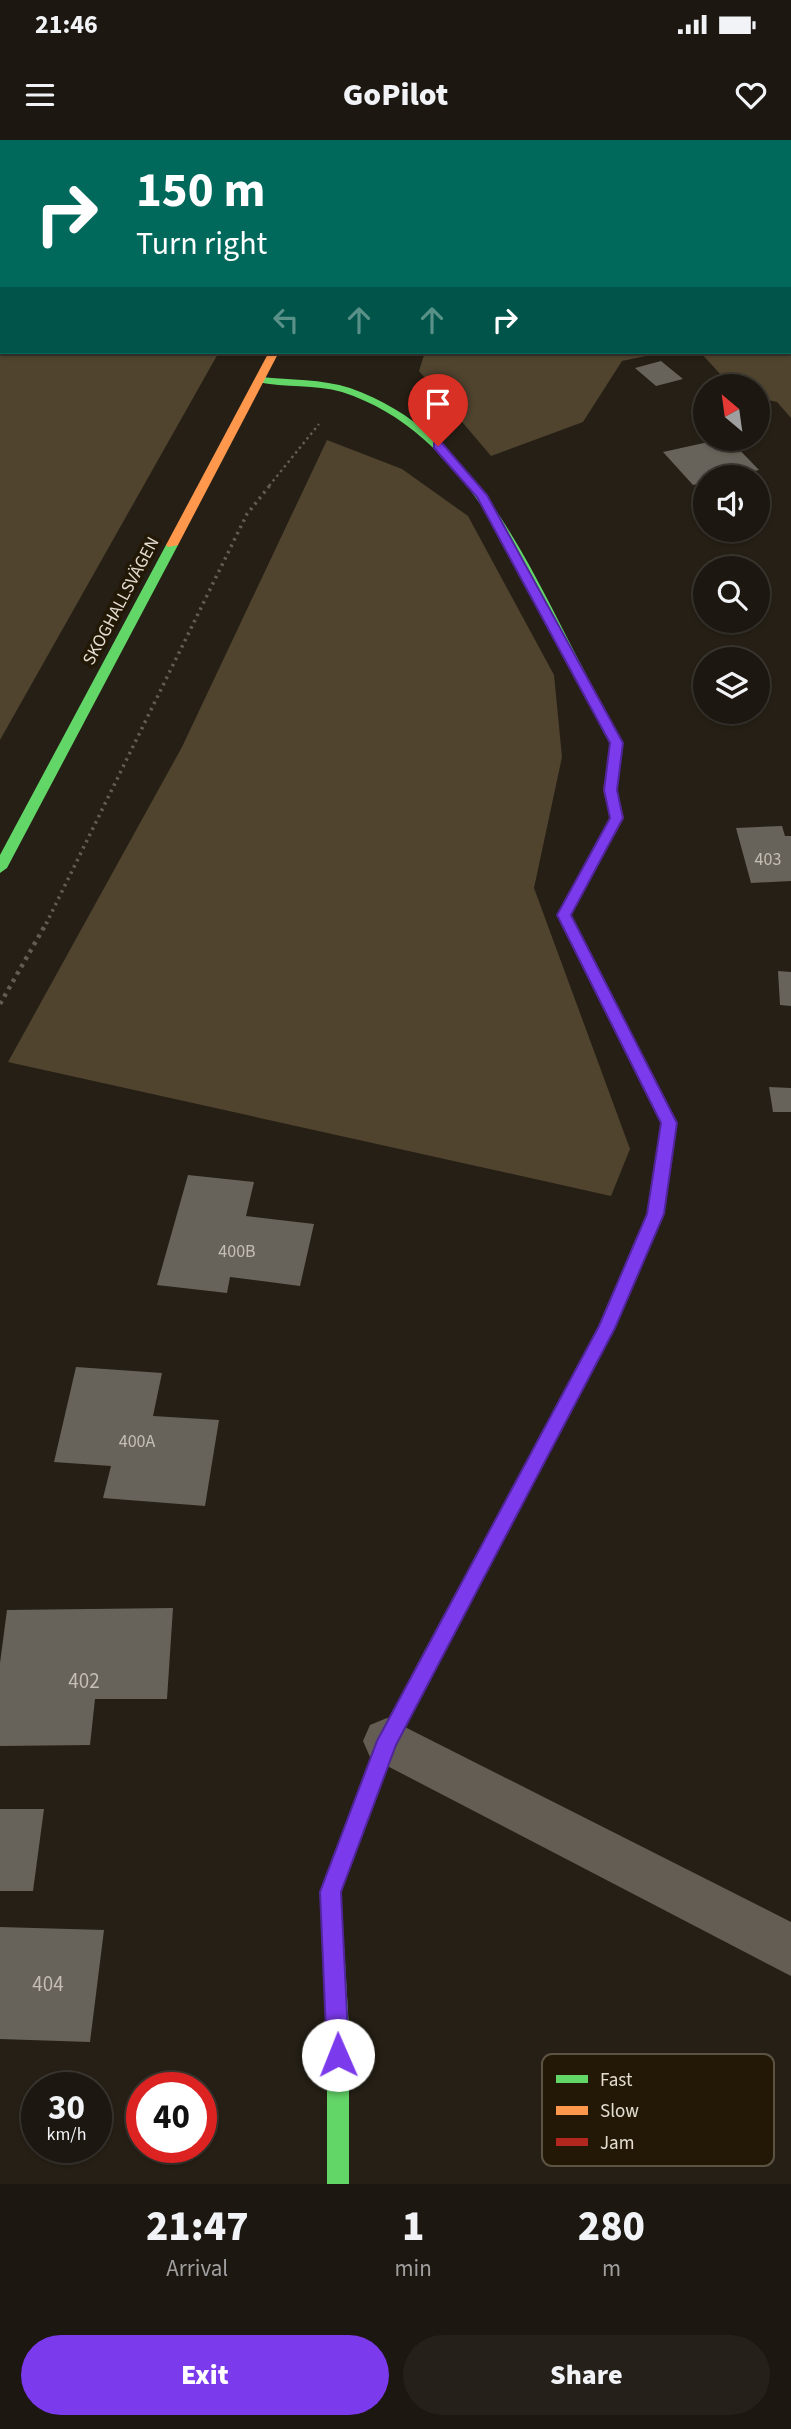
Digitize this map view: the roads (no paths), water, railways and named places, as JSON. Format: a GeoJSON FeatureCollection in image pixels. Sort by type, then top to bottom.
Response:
{"type":"FeatureCollection","features":[{"type":"Feature","properties":{"kind":"street","name":"SKOGHALLSVÄGEN"},"geometry":{"type":"LineString","coordinates":[[0,868],[273,354]]}},
{"type":"Feature","properties":{"kind":"street"},"geometry":{"type":"LineString","coordinates":[[261,380],[346,390],[409,418],[453,460],[482,495],[617,743],[610,790],[617,818],[564,915],[669,1123],[655,1214],[607,1328],[387,1741],[331,1892],[338,2029],[338,2184]]}},
{"type":"Feature","properties":{"kind":"street"},"geometry":{"type":"LineString","coordinates":[[387,1741],[791,1950]]}}]}
